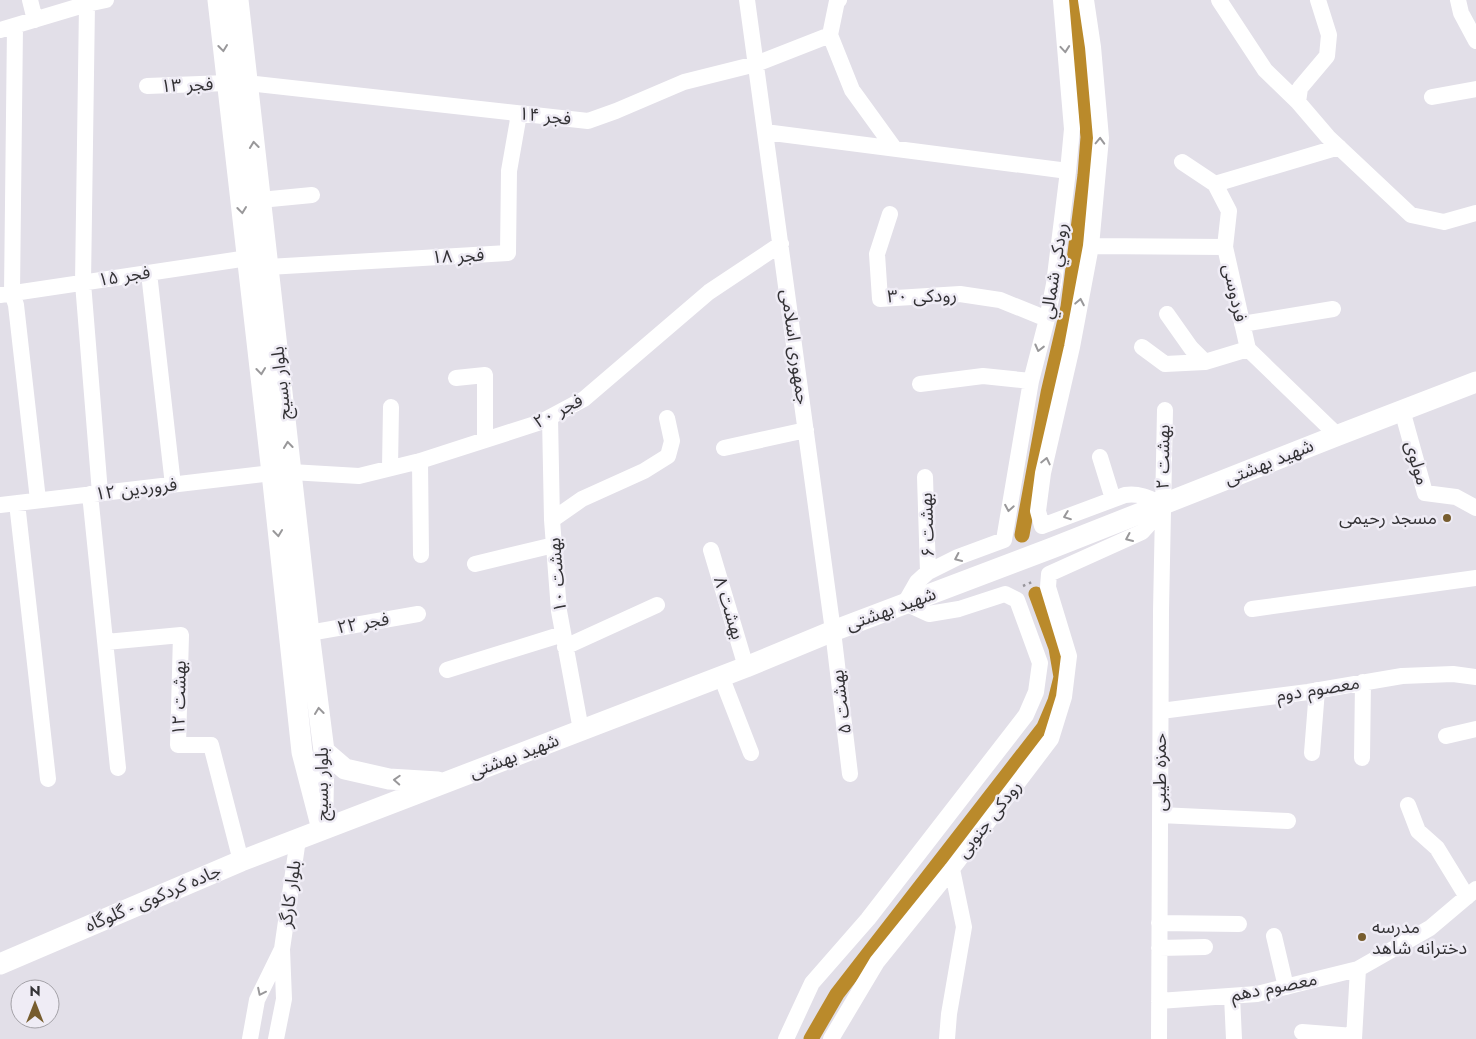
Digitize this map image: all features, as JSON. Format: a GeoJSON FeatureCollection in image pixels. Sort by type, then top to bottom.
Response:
{"type":"FeatureCollection","features":[{"type":"Feature","properties":{"kind":"main road","name":"بلوار بسیج"},"geometry":{"type":"LineString","coordinates":[[218,0],[237,83],[260,200],[268,267],[281,472],[309,835]]}},
{"type":"Feature","properties":{"kind":"main road","name":"بلوار بسیج"},"geometry":{"type":"LineString","coordinates":[[238,0],[237,83],[248,258],[281,472],[309,633],[324,750],[309,835]]}},
{"type":"Feature","properties":{"kind":"main road","name":"شهید بهشتی"},"geometry":{"type":"LineString","coordinates":[[309,835],[746,667],[833,631],[1476,382]]}},
{"type":"Feature","properties":{"kind":"main road"},"geometry":{"type":"LineString","coordinates":[[324,750],[345,769],[389,779],[446,782]]}},
{"type":"Feature","properties":{"kind":"main road","name":"جاده کردکوی - گلوگاه"},"geometry":{"type":"LineString","coordinates":[[0,964],[241,861],[309,835]]}},
{"type":"Feature","properties":{"kind":"street"},"geometry":{"type":"LineString","coordinates":[[30,0],[35,20]]}},
{"type":"Feature","properties":{"kind":"street"},"geometry":{"type":"LineString","coordinates":[[38,500],[16,305],[6,294],[7,28],[106,0]]}},
{"type":"Feature","properties":{"kind":"street","name":"جمهوری اسلامی"},"geometry":{"type":"LineString","coordinates":[[747,0],[833,631]]}},
{"type":"Feature","properties":{"kind":"street"},"geometry":{"type":"LineString","coordinates":[[837,0],[830,35],[852,90],[894,148]]}},
{"type":"Feature","properties":{"kind":"street","name":"رودکي شمالي"},"geometry":{"type":"LineString","coordinates":[[928,572],[958,557],[1004,540],[1031,381],[1054,284],[1068,171],[1072,129],[1060,0]]}},
{"type":"Feature","properties":{"kind":"street","name":"رودکي شمالي"},"geometry":{"type":"LineString","coordinates":[[1086,0],[1093,47],[1101,138],[1091,246],[1072,348],[1043,474],[1038,511],[1042,526],[1113,498]]}},
{"type":"Feature","properties":{"kind":"street"},"geometry":{"type":"LineString","coordinates":[[1218,0],[1265,70],[1298,102],[1339,148],[1411,215],[1444,222],[1476,214]]}},
{"type":"Feature","properties":{"kind":"street"},"geometry":{"type":"LineString","coordinates":[[1298,102],[1300,88],[1326,56],[1329,35],[1318,0]]}},
{"type":"Feature","properties":{"kind":"street"},"geometry":{"type":"LineString","coordinates":[[1458,0],[1461,13],[1476,41]]}},
{"type":"Feature","properties":{"kind":"street"},"geometry":{"type":"LineString","coordinates":[[87,4],[83,283],[95,493],[118,768]]}},
{"type":"Feature","properties":{"kind":"street","name":"فجر ۱۴"},"geometry":{"type":"LineString","coordinates":[[237,83],[588,120],[616,111],[684,82],[756,64],[830,35]]}},
{"type":"Feature","properties":{"kind":"street","name":"فجر ۱۳"},"geometry":{"type":"LineString","coordinates":[[146,86],[237,83]]}},
{"type":"Feature","properties":{"kind":"street"},"geometry":{"type":"LineString","coordinates":[[1432,97],[1476,89]]}},
{"type":"Feature","properties":{"kind":"street","name":"فجر ۱۸"},"geometry":{"type":"LineString","coordinates":[[268,267],[508,254],[509,171],[519,114]]}},
{"type":"Feature","properties":{"kind":"street"},"geometry":{"type":"LineString","coordinates":[[765,132],[1068,171]]}},
{"type":"Feature","properties":{"kind":"street"},"geometry":{"type":"LineString","coordinates":[[1215,184],[1339,148]]}},
{"type":"Feature","properties":{"kind":"street"},"geometry":{"type":"LineString","coordinates":[[1182,162],[1215,184],[1228,211],[1225,248]]}},
{"type":"Feature","properties":{"kind":"street"},"geometry":{"type":"LineString","coordinates":[[260,200],[312,195]]}},
{"type":"Feature","properties":{"kind":"street","name":"رودکی ۳۰"},"geometry":{"type":"LineString","coordinates":[[890,214],[877,254],[880,299],[960,294],[1000,300],[1047,319]]}},
{"type":"Feature","properties":{"kind":"street","name":"فجر ۲۰"},"geometry":{"type":"LineString","coordinates":[[281,472],[359,476],[420,461],[541,422],[584,399],[709,292],[781,244]]}},
{"type":"Feature","properties":{"kind":"street","name":"فردوسی"},"geometry":{"type":"LineString","coordinates":[[1091,246],[1225,248],[1248,349]]}},
{"type":"Feature","properties":{"kind":"street","name":"فجر ۱۵"},"geometry":{"type":"LineString","coordinates":[[6,294],[248,258]]}},
{"type":"Feature","properties":{"kind":"street"},"geometry":{"type":"LineString","coordinates":[[149,272],[173,484]]}},
{"type":"Feature","properties":{"kind":"street"},"geometry":{"type":"LineString","coordinates":[[1242,324],[1333,309]]}},
{"type":"Feature","properties":{"kind":"street"},"geometry":{"type":"LineString","coordinates":[[1167,314],[1191,348],[1205,362]]}},
{"type":"Feature","properties":{"kind":"street"},"geometry":{"type":"LineString","coordinates":[[1142,347],[1165,364],[1205,362],[1248,349],[1337,435]]}},
{"type":"Feature","properties":{"kind":"street"},"geometry":{"type":"LineString","coordinates":[[456,378],[485,375],[485,440]]}},
{"type":"Feature","properties":{"kind":"street"},"geometry":{"type":"LineString","coordinates":[[920,384],[984,376],[1031,381]]}},
{"type":"Feature","properties":{"kind":"street"},"geometry":{"type":"LineString","coordinates":[[390,468],[391,408]]}},
{"type":"Feature","properties":{"kind":"street","name":"بهشت ۲"},"geometry":{"type":"LineString","coordinates":[[1154,508],[1164,410]]}},
{"type":"Feature","properties":{"kind":"street","name":"مولوی"},"geometry":{"type":"LineString","coordinates":[[1402,410],[1425,493],[1456,497],[1476,508]]}},
{"type":"Feature","properties":{"kind":"street","name":"بهشت ۱۰"},"geometry":{"type":"LineString","coordinates":[[550,417],[552,520],[559,611],[581,730]]}},
{"type":"Feature","properties":{"kind":"street"},"geometry":{"type":"LineString","coordinates":[[552,520],[582,499],[644,471],[668,456],[672,441],[667,418]]}},
{"type":"Feature","properties":{"kind":"street"},"geometry":{"type":"LineString","coordinates":[[724,448],[806,430]]}},
{"type":"Feature","properties":{"kind":"street"},"geometry":{"type":"LineString","coordinates":[[1049,574],[1142,532],[1151,522],[1154,508],[1142,495],[1134,494],[1113,498],[1100,457]]}},
{"type":"Feature","properties":{"kind":"street"},"geometry":{"type":"LineString","coordinates":[[420,461],[421,555]]}},
{"type":"Feature","properties":{"kind":"street","name":"۱۲ فروردین"},"geometry":{"type":"LineString","coordinates":[[0,505],[281,472]]}},
{"type":"Feature","properties":{"kind":"street","name":"بهشت ۶"},"geometry":{"type":"LineString","coordinates":[[925,477],[928,572]]}},
{"type":"Feature","properties":{"kind":"street"},"geometry":{"type":"LineString","coordinates":[[17,503],[48,779]]}},
{"type":"Feature","properties":{"kind":"street","name":"حمزه طیبی"},"geometry":{"type":"LineString","coordinates":[[1154,508],[1161,712],[1158,1039]]}},
{"type":"Feature","properties":{"kind":"street"},"geometry":{"type":"LineString","coordinates":[[475,564],[554,545]]}},
{"type":"Feature","properties":{"kind":"street","name":"بهشت ۸"},"geometry":{"type":"LineString","coordinates":[[711,550],[746,667]]}},
{"type":"Feature","properties":{"kind":"street"},"geometry":{"type":"LineString","coordinates":[[928,572],[918,582],[905,603],[929,614],[959,609],[1005,594]]}},
{"type":"Feature","properties":{"kind":"street","name":"رودکی جنوبی"},"geometry":{"type":"LineString","coordinates":[[831,1039],[877,962],[1051,739],[1064,697],[1069,656],[1048,587],[1049,574]]}},
{"type":"Feature","properties":{"kind":"street"},"geometry":{"type":"LineString","coordinates":[[1252,609],[1476,578]]}},
{"type":"Feature","properties":{"kind":"street","name":"رودکی جنوبی"},"geometry":{"type":"LineString","coordinates":[[786,1039],[812,983],[868,919],[1026,715],[1036,692],[1040,663],[1017,600],[1005,594]]}},
{"type":"Feature","properties":{"kind":"street"},"geometry":{"type":"LineString","coordinates":[[447,670],[564,640],[657,605]]}},
{"type":"Feature","properties":{"kind":"street","name":"فجر ۲۲"},"geometry":{"type":"LineString","coordinates":[[309,633],[418,614]]}},
{"type":"Feature","properties":{"kind":"street","name":"بهشت ۵"},"geometry":{"type":"LineString","coordinates":[[833,631],[850,774]]}},
{"type":"Feature","properties":{"kind":"street","name":"بهشت ۱۲"},"geometry":{"type":"LineString","coordinates":[[106,642],[181,635],[178,745],[211,745],[241,861]]}},
{"type":"Feature","properties":{"kind":"street","name":"معصوم دوم"},"geometry":{"type":"LineString","coordinates":[[1161,712],[1402,676],[1453,674],[1476,677]]}},
{"type":"Feature","properties":{"kind":"street"},"geometry":{"type":"LineString","coordinates":[[721,676],[751,753]]}},
{"type":"Feature","properties":{"kind":"street"},"geometry":{"type":"LineString","coordinates":[[1362,758],[1363,682]]}},
{"type":"Feature","properties":{"kind":"street"},"geometry":{"type":"LineString","coordinates":[[1312,753],[1318,690]]}},
{"type":"Feature","properties":{"kind":"street"},"geometry":{"type":"LineString","coordinates":[[1446,736],[1476,729]]}},
{"type":"Feature","properties":{"kind":"street"},"geometry":{"type":"LineString","coordinates":[[1302,1032],[1354,1038],[1358,969],[1430,928],[1472,893],[1437,848],[1418,831],[1408,805]]}},
{"type":"Feature","properties":{"kind":"street"},"geometry":{"type":"LineString","coordinates":[[1160,815],[1288,821]]}},
{"type":"Feature","properties":{"kind":"street","name":"بلوار کارگر"},"geometry":{"type":"LineString","coordinates":[[250,1039],[257,1000],[282,949],[309,835]]}},
{"type":"Feature","properties":{"kind":"street"},"geometry":{"type":"LineString","coordinates":[[947,1039],[949,1014],[964,927],[952,868]]}},
{"type":"Feature","properties":{"kind":"street"},"geometry":{"type":"LineString","coordinates":[[1159,922],[1239,924]]}},
{"type":"Feature","properties":{"kind":"street"},"geometry":{"type":"LineString","coordinates":[[1274,936],[1286,987]]}},
{"type":"Feature","properties":{"kind":"street"},"geometry":{"type":"LineString","coordinates":[[1159,948],[1205,947]]}},
{"type":"Feature","properties":{"kind":"street","name":"بلوار کارگر"},"geometry":{"type":"LineString","coordinates":[[276,1039],[284,999],[282,949]]}},
{"type":"Feature","properties":{"kind":"street","name":"معصوم دهم"},"geometry":{"type":"LineString","coordinates":[[1159,1001],[1257,994],[1358,969]]}},
{"type":"Feature","properties":{"kind":"street"},"geometry":{"type":"LineString","coordinates":[[1232,996],[1234,1039]]}},
{"type":"Feature","properties":{"kind":"path"},"geometry":{"type":"LineString","coordinates":[[1005,594],[1049,574]]}},
{"type":"Feature","properties":{"kind":"waterway"},"geometry":{"type":"LineString","coordinates":[[1022,535],[1048,393],[1068,307],[1085,175],[1088,137],[1074,0]]}},
{"type":"Feature","properties":{"kind":"waterway"},"geometry":{"type":"LineString","coordinates":[[811,1039],[837,994],[1044,727],[1055,701],[1061,677],[1056,648],[1036,594]]}},
{"type":"Feature","properties":{"kind":"place","name":"مسجد رحیمی"},"geometry":{"type":"Point","coordinates":[1447,518]}},
{"type":"Feature","properties":{"kind":"place","name":"مدرسه دخترانه شاهد"},"geometry":{"type":"Point","coordinates":[1362,937]}}]}
